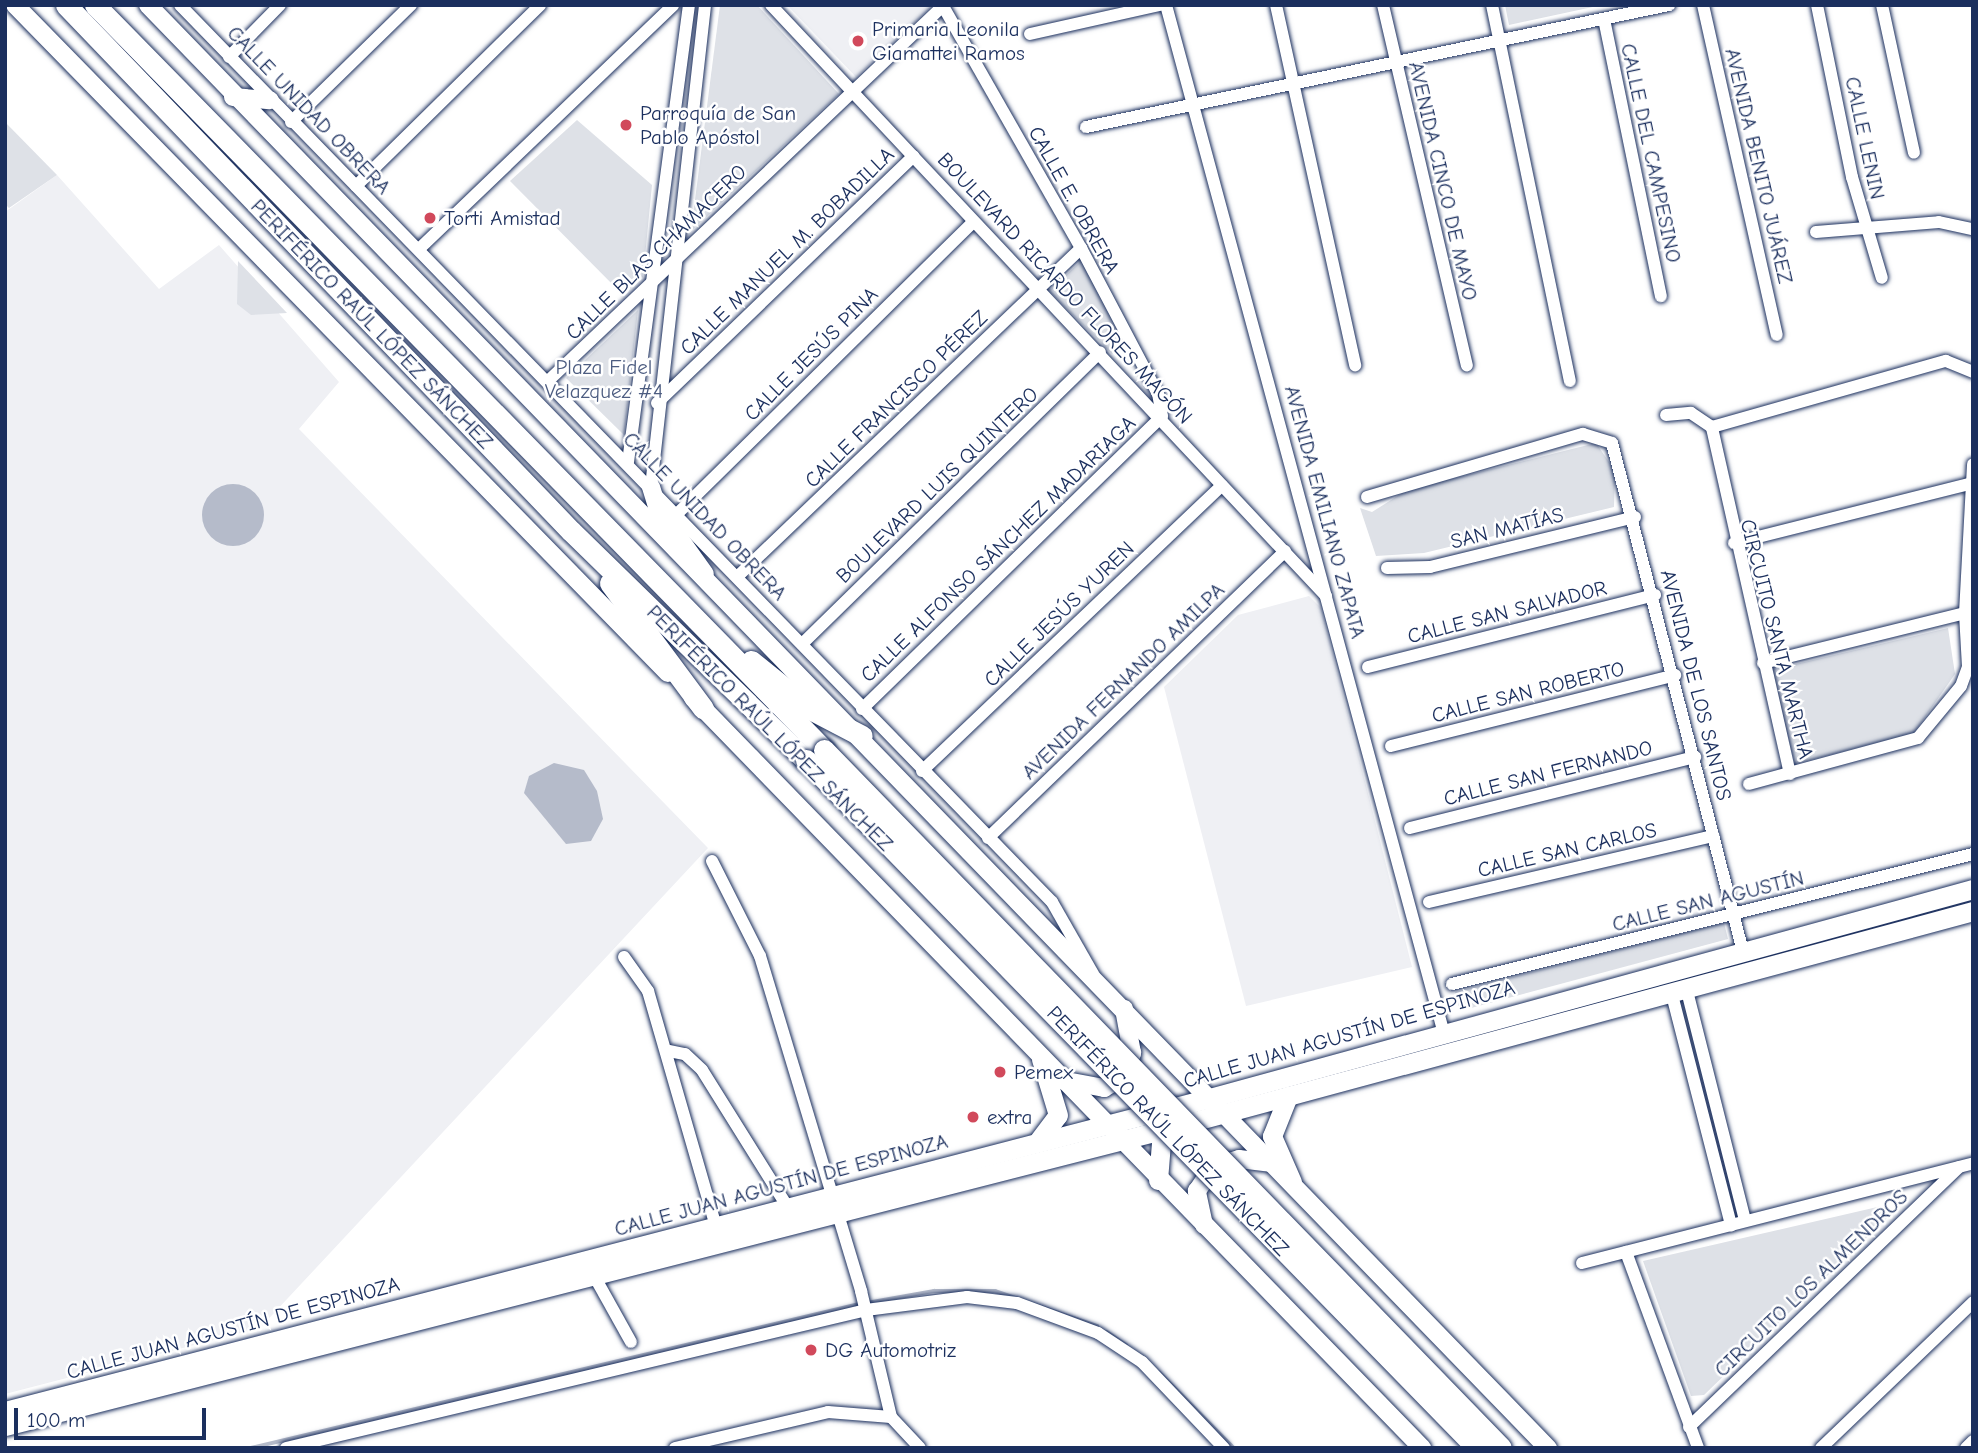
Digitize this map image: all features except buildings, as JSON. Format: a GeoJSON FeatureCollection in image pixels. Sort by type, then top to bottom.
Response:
{"type":"FeatureCollection","features":[{"type":"Feature","properties":{"kind":"highway","name":"PERIFÉRICO RAÚL LÓPEZ SÁNCHEZ"},"geometry":{"type":"LineString","coordinates":[[95,5],[662,590],[815,755],[1477,1448]]}},
{"type":"Feature","properties":{"kind":"highway","name":"PERIFÉRICO RAÚL LÓPEZ SÁNCHEZ"},"geometry":{"type":"LineString","coordinates":[[69,9],[571,531],[815,755],[1501,1448]]}},
{"type":"Feature","properties":{"kind":"highway"},"geometry":{"type":"LineString","coordinates":[[571,531],[703,708]]}},
{"type":"Feature","properties":{"kind":"highway"},"geometry":{"type":"LineString","coordinates":[[662,590],[812,710],[862,736]]}},
{"type":"Feature","properties":{"kind":"main road"},"geometry":{"type":"LineString","coordinates":[[15,5],[703,708],[1103,1124],[1422,1448]]}},
{"type":"Feature","properties":{"kind":"main road"},"geometry":{"type":"LineString","coordinates":[[148,5],[233,97],[710,587],[862,736],[1548,1448]]}},
{"type":"Feature","properties":{"kind":"main road"},"geometry":{"type":"LineString","coordinates":[[233,97],[270,100]]}},
{"type":"Feature","properties":{"kind":"main road"},"geometry":{"type":"LineString","coordinates":[[651,487],[657,507],[694,552],[710,587]]}},
{"type":"Feature","properties":{"kind":"main road","name":"CALLE JUAN AGUSTÍN DE ESPINOZA"},"geometry":{"type":"LineString","coordinates":[[5,1411],[792,1215],[1039,1140],[1210,1098],[1742,948],[1973,889]]}},
{"type":"Feature","properties":{"kind":"main road","name":"CALLE JUAN AGUSTÍN DE ESPINOZA"},"geometry":{"type":"LineString","coordinates":[[833,1204],[1163,1130],[1973,911]]}},
{"type":"Feature","properties":{"kind":"main road"},"geometry":{"type":"LineString","coordinates":[[1061,1080],[1104,1088],[1123,1077],[1132,1053],[1124,1009]]}},
{"type":"Feature","properties":{"kind":"main road"},"geometry":{"type":"LineString","coordinates":[[1421,1060],[1444,1030],[1483,1042]]}},
{"type":"Feature","properties":{"kind":"main road"},"geometry":{"type":"LineString","coordinates":[[1039,1140],[1058,1115],[1041,1059]]}},
{"type":"Feature","properties":{"kind":"main road"},"geometry":{"type":"LineString","coordinates":[[1288,1096],[1272,1136],[1292,1182]]}},
{"type":"Feature","properties":{"kind":"main road"},"geometry":{"type":"LineString","coordinates":[[1158,1180],[1163,1130]]}},
{"type":"Feature","properties":{"kind":"main road"},"geometry":{"type":"LineString","coordinates":[[1204,1227],[1198,1191],[1213,1167],[1239,1159],[1273,1163]]}},
{"type":"Feature","properties":{"kind":"main road","name":"CALLE JUAN AGUSTÍN DE ESPINOZA"},"geometry":{"type":"LineString","coordinates":[[5,1426],[590,1267]]}},
{"type":"Feature","properties":{"kind":"street","name":"CALLE UNIDAD OBRERA"},"geometry":{"type":"LineString","coordinates":[[180,5],[291,122],[628,462],[1064,917],[1094,978]]}},
{"type":"Feature","properties":{"kind":"street"},"geometry":{"type":"LineString","coordinates":[[229,57],[281,5]]}},
{"type":"Feature","properties":{"kind":"street"},"geometry":{"type":"LineString","coordinates":[[291,122],[411,5]]}},
{"type":"Feature","properties":{"kind":"street"},"geometry":{"type":"LineString","coordinates":[[356,187],[540,5]]}},
{"type":"Feature","properties":{"kind":"street"},"geometry":{"type":"LineString","coordinates":[[419,249],[673,5]]}},
{"type":"Feature","properties":{"kind":"street"},"geometry":{"type":"LineString","coordinates":[[628,462],[689,5]]}},
{"type":"Feature","properties":{"kind":"street"},"geometry":{"type":"LineString","coordinates":[[651,487],[671,265],[705,5]]}},
{"type":"Feature","properties":{"kind":"street","name":"BOULEVARD RICARDO FLORES MAGÓN"},"geometry":{"type":"LineString","coordinates":[[771,5],[914,156],[972,222],[1162,416],[1329,599]]}},
{"type":"Feature","properties":{"kind":"street"},"geometry":{"type":"LineString","coordinates":[[1030,34],[1160,5]]}},
{"type":"Feature","properties":{"kind":"street","name":"AVENIDA EMILIANO ZAPATA"},"geometry":{"type":"LineString","coordinates":[[1166,5],[1444,1030]]}},
{"type":"Feature","properties":{"kind":"street"},"geometry":{"type":"LineString","coordinates":[[1276,5],[1355,365]]}},
{"type":"Feature","properties":{"kind":"street","name":"AVENIDA CINCO DE MAYO"},"geometry":{"type":"LineString","coordinates":[[1383,5],[1467,365]]}},
{"type":"Feature","properties":{"kind":"street"},"geometry":{"type":"LineString","coordinates":[[1492,5],[1570,381]]}},
{"type":"Feature","properties":{"kind":"street"},"geometry":{"type":"LineString","coordinates":[[1086,127],[1194,107],[1669,5]]}},
{"type":"Feature","properties":{"kind":"street","name":"AVENIDA BENITO JUÁREZ"},"geometry":{"type":"LineString","coordinates":[[1703,5],[1777,335]]}},
{"type":"Feature","properties":{"kind":"street","name":"CALLE LENIN"},"geometry":{"type":"LineString","coordinates":[[1816,5],[1864,225],[1882,278]]}},
{"type":"Feature","properties":{"kind":"street"},"geometry":{"type":"LineString","coordinates":[[1882,5],[1914,153]]}},
{"type":"Feature","properties":{"kind":"street","name":"CALLE BLAS CHAMACERO"},"geometry":{"type":"LineString","coordinates":[[548,382],[943,6]]}},
{"type":"Feature","properties":{"kind":"street","name":"CALLE E. OBRERA"},"geometry":{"type":"LineString","coordinates":[[943,6],[1081,248],[1158,394],[1162,416]]}},
{"type":"Feature","properties":{"kind":"street","name":"CALLE DEL CAMPESINO"},"geometry":{"type":"LineString","coordinates":[[1604,19],[1661,296]]}},
{"type":"Feature","properties":{"kind":"street","name":"CALLE MANUEL M. BOBADILLA"},"geometry":{"type":"LineString","coordinates":[[657,403],[914,156]]}},
{"type":"Feature","properties":{"kind":"street","name":"CALLE JESÚS PINA"},"geometry":{"type":"LineString","coordinates":[[677,514],[972,222]]}},
{"type":"Feature","properties":{"kind":"street"},"geometry":{"type":"LineString","coordinates":[[1816,232],[1864,225],[1939,222],[1973,229]]}},
{"type":"Feature","properties":{"kind":"street","name":"CALLE FRANCISCO PÉREZ"},"geometry":{"type":"LineString","coordinates":[[737,577],[1081,248]]}},
{"type":"Feature","properties":{"kind":"street","name":"BOULEVARD LUIS QUINTERO"},"geometry":{"type":"LineString","coordinates":[[802,645],[1100,352]]}},
{"type":"Feature","properties":{"kind":"street"},"geometry":{"type":"LineString","coordinates":[[1666,415],[1691,413],[1712,427],[1946,361],[1973,372]]}},
{"type":"Feature","properties":{"kind":"street","name":"CALLE ALFONSO SÁNCHEZ MADARIAGA"},"geometry":{"type":"LineString","coordinates":[[862,709],[1162,416]]}},
{"type":"Feature","properties":{"kind":"street","name":"CIRCUITO SANTA MARTHA"},"geometry":{"type":"LineString","coordinates":[[1712,427],[1734,543],[1790,774],[1918,738],[1948,705],[1968,667],[1965,614],[1973,464]]}},
{"type":"Feature","properties":{"kind":"street","name":"AVENIDA DE LOS SANTOS"},"geometry":{"type":"LineString","coordinates":[[1367,497],[1476,460],[1583,434],[1602,436],[1618,453],[1742,948]]}},
{"type":"Feature","properties":{"kind":"street"},"geometry":{"type":"LineString","coordinates":[[1734,543],[1972,483]]}},
{"type":"Feature","properties":{"kind":"street","name":"CALLE JESÚS YUREN"},"geometry":{"type":"LineString","coordinates":[[922,771],[1223,485]]}},
{"type":"Feature","properties":{"kind":"street","name":"SAN MATÍAS"},"geometry":{"type":"LineString","coordinates":[[1387,568],[1430,567],[1635,517]]}},
{"type":"Feature","properties":{"kind":"street","name":"AVENIDA FERNANDO AMILPA"},"geometry":{"type":"LineString","coordinates":[[988,838],[1285,551]]}},
{"type":"Feature","properties":{"kind":"street","name":"CALLE SAN SALVADOR"},"geometry":{"type":"LineString","coordinates":[[1368,667],[1655,595]]}},
{"type":"Feature","properties":{"kind":"street"},"geometry":{"type":"LineString","coordinates":[[1763,663],[1965,614]]}},
{"type":"Feature","properties":{"kind":"street","name":"CALLE SAN ROBERTO"},"geometry":{"type":"LineString","coordinates":[[1391,746],[1675,675]]}},
{"type":"Feature","properties":{"kind":"street","name":"CALLE SAN FERNANDO"},"geometry":{"type":"LineString","coordinates":[[1410,828],[1695,757]]}},
{"type":"Feature","properties":{"kind":"street"},"geometry":{"type":"LineString","coordinates":[[1749,784],[1790,774]]}},
{"type":"Feature","properties":{"kind":"street","name":"CALLE SAN CARLOS"},"geometry":{"type":"LineString","coordinates":[[1429,902],[1713,836]]}},
{"type":"Feature","properties":{"kind":"street","name":"CALLE SAN AGUSTÍN"},"geometry":{"type":"LineString","coordinates":[[1452,984],[1973,855]]}},
{"type":"Feature","properties":{"kind":"street"},"geometry":{"type":"LineString","coordinates":[[712,861],[760,956],[861,1291],[891,1417],[920,1448]]}},
{"type":"Feature","properties":{"kind":"street"},"geometry":{"type":"LineString","coordinates":[[624,957],[648,991],[669,1051],[719,1234]]}},
{"type":"Feature","properties":{"kind":"street"},"geometry":{"type":"LineString","coordinates":[[1679,989],[1731,1164],[1745,1221]]}},
{"type":"Feature","properties":{"kind":"street"},"geometry":{"type":"LineString","coordinates":[[1679,989],[1731,1225]]}},
{"type":"Feature","properties":{"kind":"street"},"geometry":{"type":"LineString","coordinates":[[669,1051],[698,1065],[792,1215]]}},
{"type":"Feature","properties":{"kind":"street","name":"CIRCUITO LOS ALMENDROS"},"geometry":{"type":"LineString","coordinates":[[1581,1263],[1973,1163]]}},
{"type":"Feature","properties":{"kind":"street"},"geometry":{"type":"LineString","coordinates":[[1717,1168],[1731,1164]]}},
{"type":"Feature","properties":{"kind":"street","name":"CIRCUITO LOS ALMENDROS"},"geometry":{"type":"LineString","coordinates":[[1689,1427],[1959,1166]]}},
{"type":"Feature","properties":{"kind":"street"},"geometry":{"type":"LineString","coordinates":[[1626,1252],[1698,1448]]}},
{"type":"Feature","properties":{"kind":"street"},"geometry":{"type":"LineString","coordinates":[[590,1267],[631,1342]]}},
{"type":"Feature","properties":{"kind":"street"},"geometry":{"type":"LineString","coordinates":[[286,1448],[866,1309],[967,1297],[1060,1315],[1142,1362],[1224,1448]]}},
{"type":"Feature","properties":{"kind":"street"},"geometry":{"type":"LineString","coordinates":[[1821,1448],[1973,1303]]}},
{"type":"Feature","properties":{"kind":"street"},"geometry":{"type":"LineString","coordinates":[[675,1448],[828,1412],[891,1417]]}},
{"type":"Feature","properties":{"kind":"street"},"geometry":{"type":"LineString","coordinates":[[1966,1448],[1973,1441]]}},
{"type":"Feature","properties":{"kind":"shaded area","name":"Primaria Leonila Giamattei Ramos"},"geometry":{"type":"Polygon","coordinates":[[[787,5],[933,5],[856,77],[787,5]]]}},
{"type":"Feature","properties":{"kind":"shaded area"},"geometry":{"type":"Polygon","coordinates":[[[57,175],[159,289],[219,245],[339,382],[299,429],[708,848],[260,1328],[5,1394],[5,212],[57,175]]]}},
{"type":"Feature","properties":{"kind":"shaded area"},"geometry":{"type":"Polygon","coordinates":[[[1309,596],[1321,608],[1412,967],[1246,1006],[1164,687],[1238,615],[1309,596]]]}},
{"type":"Feature","properties":{"kind":"green space"},"geometry":{"type":"Polygon","coordinates":[[[720,5],[757,5],[839,94],[691,231],[720,5]]]}},
{"type":"Feature","properties":{"kind":"green space"},"geometry":{"type":"Polygon","coordinates":[[[1505,5],[1602,5],[1509,25],[1505,5]]]}},
{"type":"Feature","properties":{"kind":"green space"},"geometry":{"type":"Polygon","coordinates":[[[577,120],[652,185],[643,277],[623,295],[510,181],[577,120]]]}},
{"type":"Feature","properties":{"kind":"green space"},"geometry":{"type":"Polygon","coordinates":[[[5,122],[57,175],[9,208],[5,204],[5,122]]]}},
{"type":"Feature","properties":{"kind":"green space"},"geometry":{"type":"Polygon","coordinates":[[[238,261],[287,313],[251,315],[237,304],[238,261]]]}},
{"type":"Feature","properties":{"kind":"green space"},"geometry":{"type":"Polygon","coordinates":[[[1081,261],[1126,339],[1112,354],[1049,291],[1081,261]]]}},
{"type":"Feature","properties":{"kind":"green space","name":"Plaza Fidel Velazquez #4"},"geometry":{"type":"Polygon","coordinates":[[[638,310],[624,435],[566,378],[638,310]]]}},
{"type":"Feature","properties":{"kind":"green space"},"geometry":{"type":"Polygon","coordinates":[[[1596,443],[1615,471],[1614,507],[1424,553],[1376,556],[1360,508],[1372,512],[1407,490],[1596,443]]]}},
{"type":"Feature","properties":{"kind":"green space"},"geometry":{"type":"Polygon","coordinates":[[[1948,628],[1955,674],[1914,733],[1795,764],[1771,670],[1948,628]]]}},
{"type":"Feature","properties":{"kind":"green space"},"geometry":{"type":"Polygon","coordinates":[[[1724,923],[1728,939],[1460,1011],[1455,992],[1724,923]]]}},
{"type":"Feature","properties":{"kind":"green space"},"geometry":{"type":"Polygon","coordinates":[[[1886,1205],[1887,1218],[1704,1395],[1691,1396],[1643,1261],[1886,1205]]]}},
{"type":"Feature","properties":{"kind":"water"},"geometry":{"type":"Polygon","coordinates":[[[233,484],[255,493],[264,515],[255,537],[233,546],[211,537],[202,515],[211,493],[233,484]]]}},
{"type":"Feature","properties":{"kind":"water"},"geometry":{"type":"Polygon","coordinates":[[[554,763],[584,770],[597,791],[603,819],[591,841],[566,844],[524,793],[529,776],[554,763]]]}},
{"type":"Feature","properties":{"kind":"waterway"},"geometry":{"type":"LineString","coordinates":[[867,1303],[934,1291],[995,1291],[1097,1326]]}},
{"type":"Feature","properties":{"kind":"waterway"},"geometry":{"type":"LineString","coordinates":[[251,1448],[859,1304]]}},
{"type":"Feature","properties":{"kind":"waterway"},"geometry":{"type":"LineString","coordinates":[[1107,1332],[1126,1345]]}},
{"type":"Feature","properties":{"kind":"waterway"},"geometry":{"type":"LineString","coordinates":[[1159,1372],[1234,1448]]}},
{"type":"Feature","properties":{"kind":"place","name":"Primaria Leonila Giamattei Ramos"},"geometry":{"type":"Point","coordinates":[858,41]}},
{"type":"Feature","properties":{"kind":"place","name":"Parroquía de San Pablo Apóstol"},"geometry":{"type":"Point","coordinates":[626,125]}},
{"type":"Feature","properties":{"kind":"place","name":"Torti Amistad"},"geometry":{"type":"Point","coordinates":[430,218]}},
{"type":"Feature","properties":{"kind":"place","name":"Pemex"},"geometry":{"type":"Point","coordinates":[1000,1072]}},
{"type":"Feature","properties":{"kind":"place","name":"extra"},"geometry":{"type":"Point","coordinates":[973,1117]}},
{"type":"Feature","properties":{"kind":"place","name":"DG Automotriz"},"geometry":{"type":"Point","coordinates":[811,1350]}}]}
